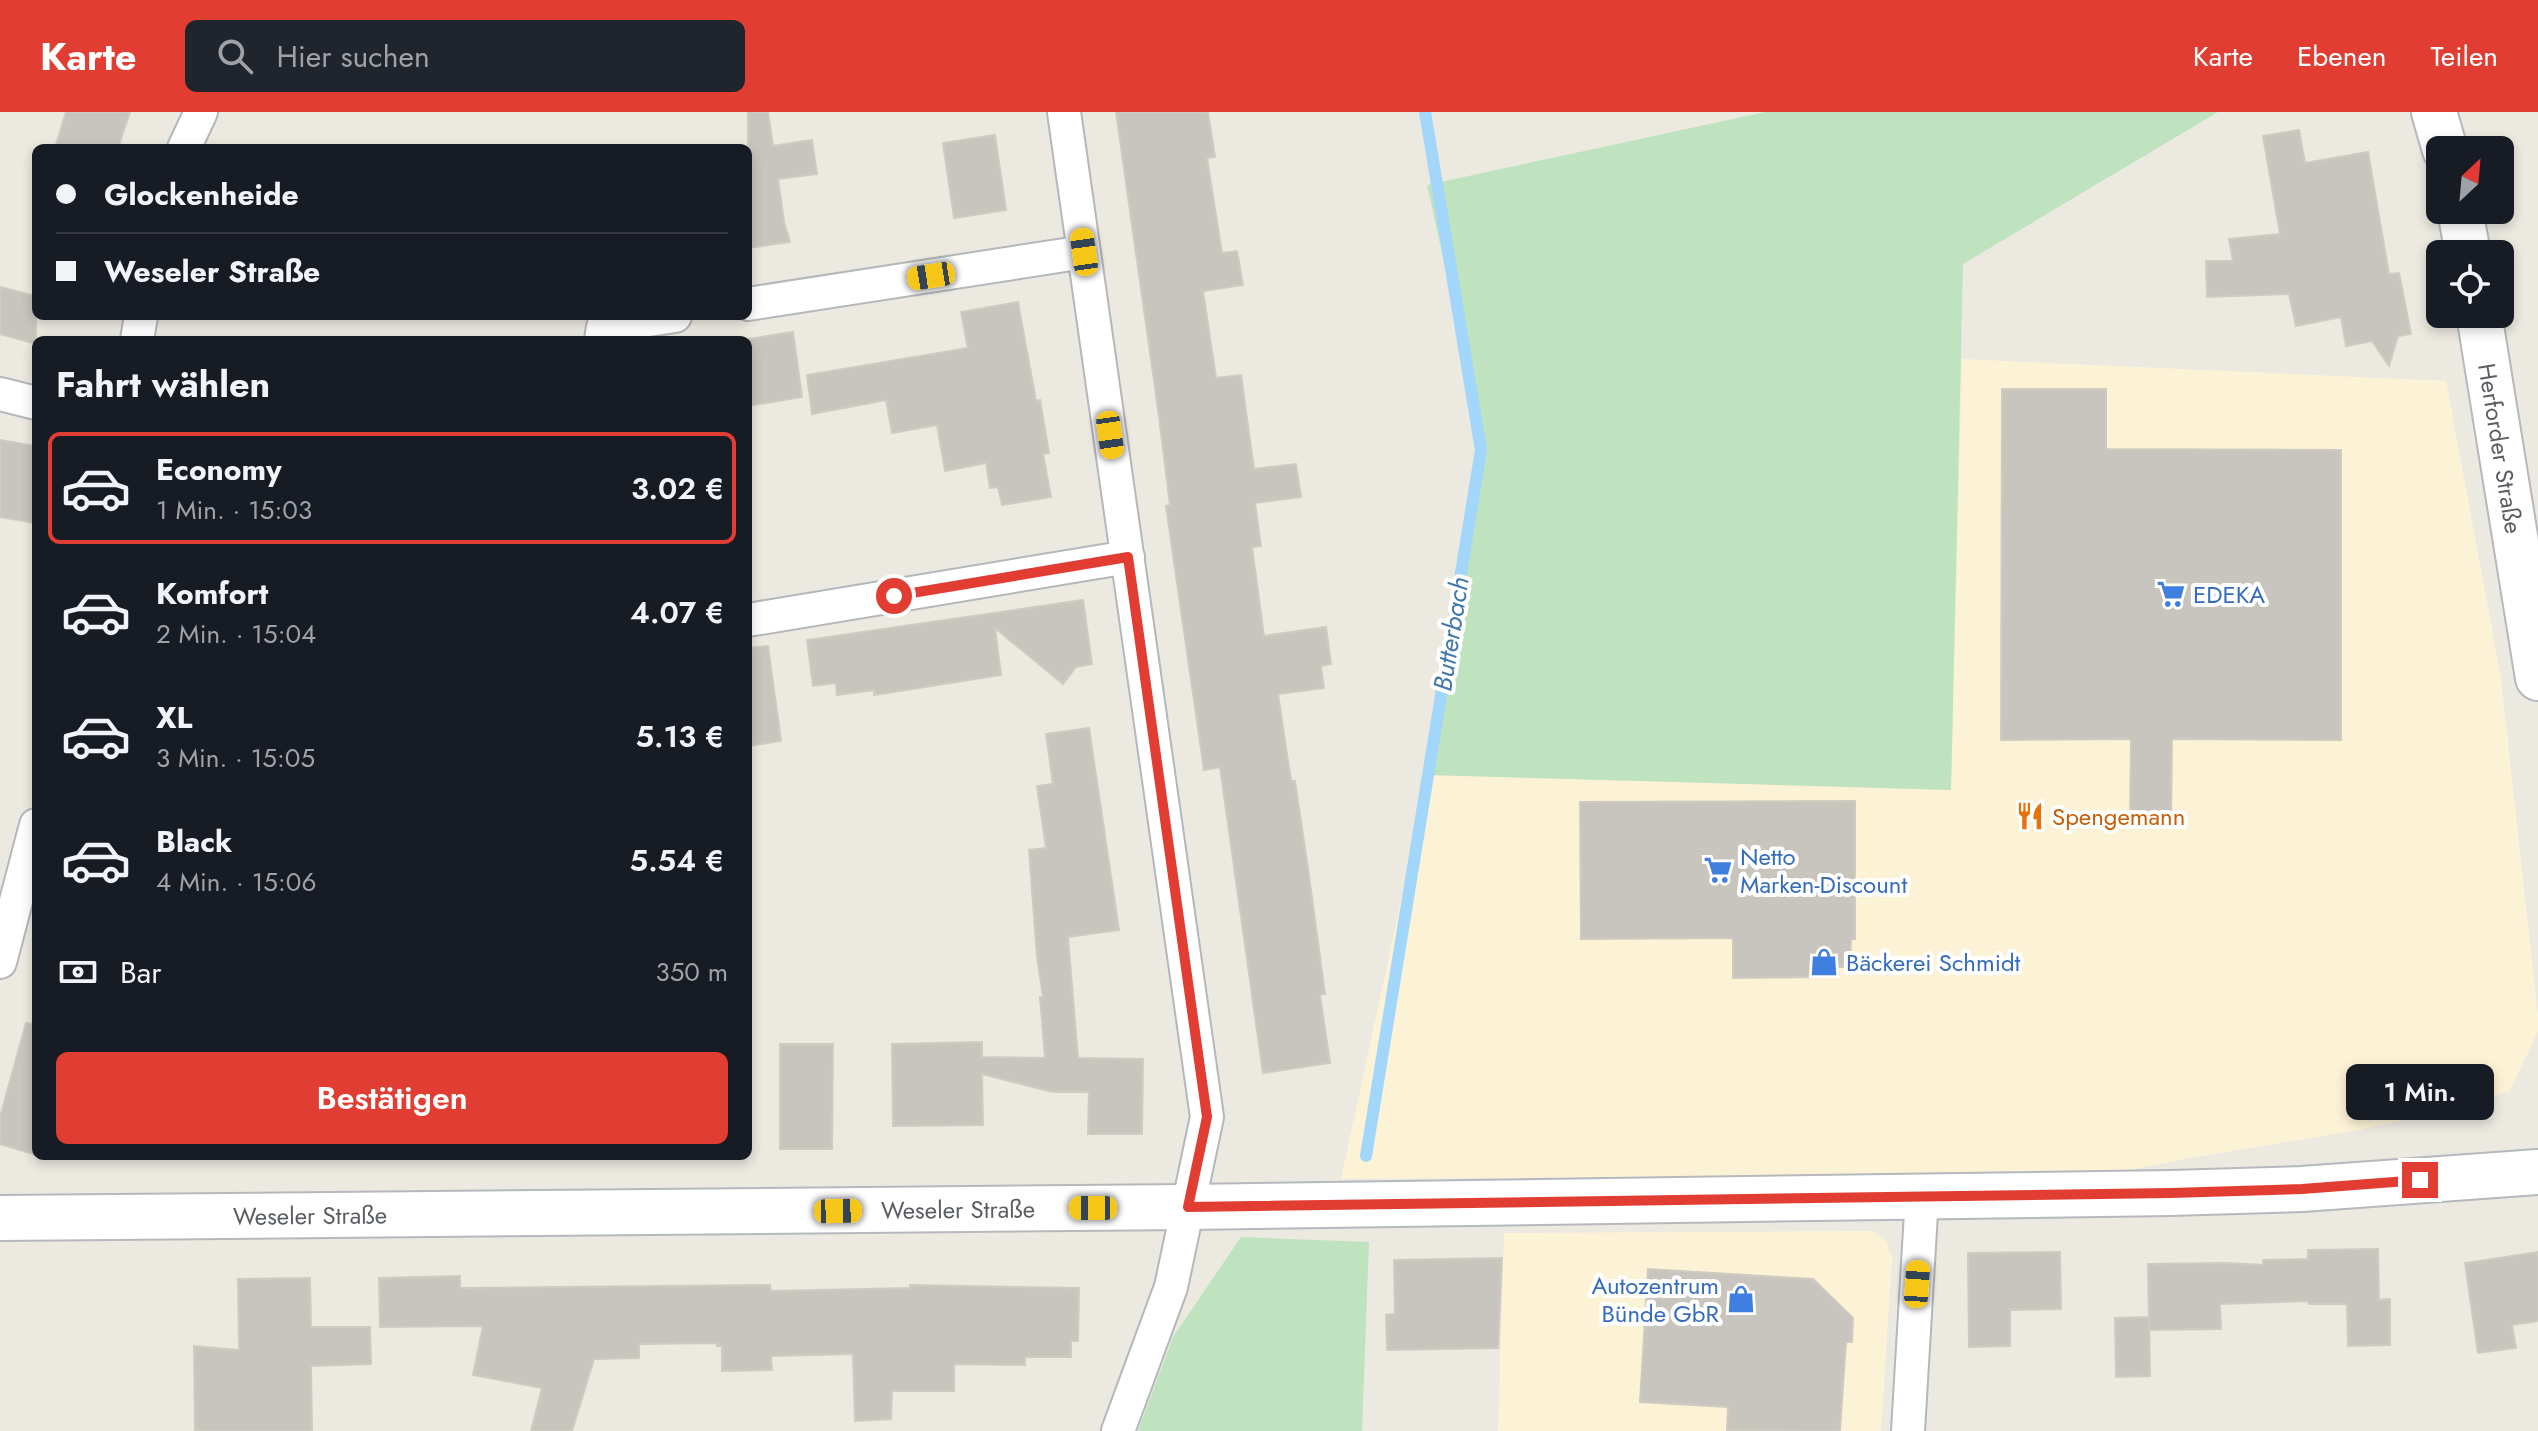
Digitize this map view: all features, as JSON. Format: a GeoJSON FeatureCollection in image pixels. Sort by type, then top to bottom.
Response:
{"type":"FeatureCollection","features":[{"type":"Feature","properties":{"kind":"street"},"geometry":{"type":"LineString","coordinates":[[186,144],[201,112]]}},
{"type":"Feature","properties":{"kind":"street"},"geometry":{"type":"LineString","coordinates":[[1064,112],[1207,1117],[1171,1287],[1118,1431]]}},
{"type":"Feature","properties":{"kind":"street"},"geometry":{"type":"LineString","coordinates":[[2434,112],[2441,136]]}},
{"type":"Feature","properties":{"kind":"street"},"geometry":{"type":"LineString","coordinates":[[752,303],[1084,252]]}},
{"type":"Feature","properties":{"kind":"street"},"geometry":{"type":"LineString","coordinates":[[602,336],[603,327],[649,320]]}},
{"type":"Feature","properties":{"kind":"street","name":"Herforder Straße"},"geometry":{"type":"LineString","coordinates":[[2481,328],[2538,678]]}},
{"type":"Feature","properties":{"kind":"street"},"geometry":{"type":"LineString","coordinates":[[0,394],[32,402]]}},
{"type":"Feature","properties":{"kind":"street"},"geometry":{"type":"LineString","coordinates":[[752,619],[1128,557]]}},
{"type":"Feature","properties":{"kind":"street"},"geometry":{"type":"LineString","coordinates":[[0,962],[13,865],[32,832]]}},
{"type":"Feature","properties":{"kind":"street","name":"Weseler Straße"},"geometry":{"type":"LineString","coordinates":[[0,1218],[1188,1207],[1922,1196],[2302,1189],[2538,1172]]}},
{"type":"Feature","properties":{"kind":"street"},"geometry":{"type":"LineString","coordinates":[[1908,1431],[1922,1196]]}},
{"type":"Feature","properties":{"kind":"shaded area"},"geometry":{"type":"Polygon","coordinates":[[[1962,359],[2446,381],[2501,678],[2538,1017],[2538,1031],[2510,1091],[2360,1130],[2131,1170],[1906,1175],[1341,1179],[1428,775],[1951,790],[1962,359]]]}},
{"type":"Feature","properties":{"kind":"shaded area"},"geometry":{"type":"Polygon","coordinates":[[[1874,1231],[1886,1241],[1892,1258],[1881,1431],[1498,1431],[1504,1233],[1874,1231]]]}},
{"type":"Feature","properties":{"kind":"green space"},"geometry":{"type":"Polygon","coordinates":[[[1765,112],[2218,112],[1963,264],[1951,790],[1428,775],[1485,447],[1427,185],[1765,112]]]}},
{"type":"Feature","properties":{"kind":"green space"},"geometry":{"type":"Polygon","coordinates":[[[1241,1237],[1369,1242],[1362,1431],[1138,1431],[1173,1337],[1241,1237]]]}},
{"type":"Feature","properties":{"kind":"building"},"geometry":{"type":"Polygon","coordinates":[[[66,112],[130,112],[119,144],[56,144],[66,112]]]}},
{"type":"Feature","properties":{"kind":"building"},"geometry":{"type":"Polygon","coordinates":[[[748,112],[768,112],[773,146],[812,140],[817,174],[778,179],[790,242],[752,247],[752,144],[748,144],[748,112]]]}},
{"type":"Feature","properties":{"kind":"building"},"geometry":{"type":"Polygon","coordinates":[[[1116,112],[1208,112],[1215,157],[1207,158],[1222,253],[1237,251],[1243,285],[1203,291],[1216,378],[1241,375],[1254,469],[1296,464],[1301,497],[1255,503],[1261,546],[1252,547],[1264,636],[1326,627],[1331,664],[1321,666],[1324,688],[1278,694],[1309,876],[1325,994],[1320,995],[1330,1063],[1263,1073],[1220,767],[1204,770],[1166,506],[1170,505],[1158,409],[1116,112]]]}},
{"type":"Feature","properties":{"kind":"building"},"geometry":{"type":"Polygon","coordinates":[[[2299,130],[2305,163],[2368,152],[2389,274],[2399,273],[2411,334],[2398,336],[2389,366],[2372,341],[2346,346],[2341,317],[2296,326],[2289,294],[2207,297],[2206,261],[2233,261],[2229,239],[2280,234],[2263,136],[2299,130]]]}},
{"type":"Feature","properties":{"kind":"building"},"geometry":{"type":"Polygon","coordinates":[[[995,135],[1006,210],[954,218],[943,143],[995,135]]]}},
{"type":"Feature","properties":{"kind":"building"},"geometry":{"type":"Polygon","coordinates":[[[0,287],[32,295],[32,320],[36,320],[36,336],[32,336],[32,343],[0,334],[0,287]]]}},
{"type":"Feature","properties":{"kind":"building"},"geometry":{"type":"Polygon","coordinates":[[[1018,302],[1049,453],[1043,454],[1051,497],[1002,505],[998,487],[990,488],[986,463],[945,471],[937,425],[892,433],[886,400],[812,414],[807,375],[968,348],[961,312],[1018,302]]]}},
{"type":"Feature","properties":{"kind":"building"},"geometry":{"type":"Polygon","coordinates":[[[793,332],[802,397],[752,405],[752,338],[793,332]]]}},
{"type":"Feature","properties":{"kind":"building","name":"EDEKA"},"geometry":{"type":"Polygon","coordinates":[[[2002,389],[2106,389],[2106,449],[2341,450],[2341,740],[2172,739],[2171,824],[2130,824],[2131,739],[2001,740],[2002,389]]]}},
{"type":"Feature","properties":{"kind":"building"},"geometry":{"type":"Polygon","coordinates":[[[0,440],[32,445],[32,522],[0,517],[0,440]]]}},
{"type":"Feature","properties":{"kind":"building"},"geometry":{"type":"Polygon","coordinates":[[[1083,600],[1092,664],[1076,667],[1063,684],[995,628],[1001,675],[874,695],[874,690],[837,695],[836,683],[813,686],[807,640],[1083,600]]]}},
{"type":"Feature","properties":{"kind":"building"},"geometry":{"type":"Polygon","coordinates":[[[768,646],[781,741],[752,745],[752,648],[768,646]]]}},
{"type":"Feature","properties":{"kind":"building"},"geometry":{"type":"Polygon","coordinates":[[[1089,728],[1119,930],[1068,937],[1078,1058],[1143,1059],[1142,1134],[1088,1134],[1089,1092],[1053,1092],[982,1074],[983,1125],[893,1126],[892,1044],[982,1042],[982,1057],[1045,1058],[1040,997],[1043,997],[1029,850],[1046,848],[1037,786],[1053,784],[1046,734],[1089,728]]]}},
{"type":"Feature","properties":{"kind":"building","name":"Netto Marken-Discount"},"geometry":{"type":"Polygon","coordinates":[[[1855,801],[1855,939],[1851,939],[1850,967],[1826,967],[1826,977],[1733,978],[1733,938],[1581,939],[1580,802],[1855,801]]]}},
{"type":"Feature","properties":{"kind":"building"},"geometry":{"type":"Polygon","coordinates":[[[26,1023],[32,1024],[32,1154],[0,1144],[0,1117],[26,1023]]]}},
{"type":"Feature","properties":{"kind":"building"},"geometry":{"type":"Polygon","coordinates":[[[780,1044],[833,1044],[832,1149],[780,1149],[780,1044]]]}},
{"type":"Feature","properties":{"kind":"building"},"geometry":{"type":"Polygon","coordinates":[[[2378,1249],[2379,1300],[2390,1299],[2390,1345],[2348,1346],[2347,1304],[2309,1304],[2308,1301],[2220,1304],[2221,1329],[2149,1330],[2148,1264],[2263,1265],[2263,1260],[2308,1259],[2308,1250],[2378,1249]]]}},
{"type":"Feature","properties":{"kind":"building"},"geometry":{"type":"Polygon","coordinates":[[[2060,1252],[2061,1309],[2010,1310],[2010,1346],[1969,1347],[1968,1253],[2060,1252]]]}},
{"type":"Feature","properties":{"kind":"building"},"geometry":{"type":"Polygon","coordinates":[[[2538,1252],[2538,1321],[2512,1325],[2516,1348],[2478,1353],[2465,1263],[2538,1252]]]}},
{"type":"Feature","properties":{"kind":"building"},"geometry":{"type":"Polygon","coordinates":[[[1502,1258],[1498,1348],[1387,1350],[1386,1315],[1395,1314],[1394,1260],[1502,1258]]]}},
{"type":"Feature","properties":{"kind":"building"},"geometry":{"type":"Polygon","coordinates":[[[1648,1269],[1813,1279],[1853,1318],[1852,1342],[1846,1342],[1840,1431],[1727,1430],[1728,1407],[1640,1402],[1648,1269]]]}},
{"type":"Feature","properties":{"kind":"building"},"geometry":{"type":"Polygon","coordinates":[[[460,1276],[460,1288],[770,1285],[771,1291],[910,1288],[910,1285],[1079,1288],[1078,1341],[1071,1341],[1071,1357],[1025,1357],[1025,1365],[954,1364],[954,1391],[892,1391],[891,1419],[855,1421],[853,1354],[771,1356],[772,1370],[722,1371],[722,1346],[717,1346],[717,1343],[639,1344],[639,1358],[594,1359],[572,1431],[531,1431],[542,1388],[473,1375],[483,1326],[380,1327],[379,1278],[460,1276]]]}},
{"type":"Feature","properties":{"kind":"building"},"geometry":{"type":"Polygon","coordinates":[[[310,1278],[311,1327],[370,1327],[371,1364],[311,1366],[312,1431],[195,1431],[194,1346],[239,1350],[238,1279],[310,1278]]]}},
{"type":"Feature","properties":{"kind":"building"},"geometry":{"type":"Polygon","coordinates":[[[2149,1317],[2150,1376],[2116,1377],[2115,1318],[2149,1317]]]}},
{"type":"Feature","properties":{"kind":"waterway","name":"Butterbach"},"geometry":{"type":"LineString","coordinates":[[1366,1156],[1481,450],[1425,112]]}},
{"type":"Feature","properties":{"kind":"place","name":"EDEKA"},"geometry":{"type":"Point","coordinates":[2171,594]}},
{"type":"Feature","properties":{"kind":"place","name":"Spengemann"},"geometry":{"type":"Point","coordinates":[2030,816]}},
{"type":"Feature","properties":{"kind":"place","name":"Netto Marken-Discount"},"geometry":{"type":"Point","coordinates":[1718,870]}},
{"type":"Feature","properties":{"kind":"place","name":"Bäckerei Schmidt"},"geometry":{"type":"Point","coordinates":[1824,962]}},
{"type":"Feature","properties":{"kind":"place","name":"Autozentrum Bünde GbR"},"geometry":{"type":"Point","coordinates":[1741,1299]}},
{"type":"Feature","properties":{"kind":"route"},"geometry":{"type":"LineString","coordinates":[[894,596],[1128,557],[1207,1117],[1188,1207],[2171,1193],[2302,1189],[2420,1180]]}}]}
